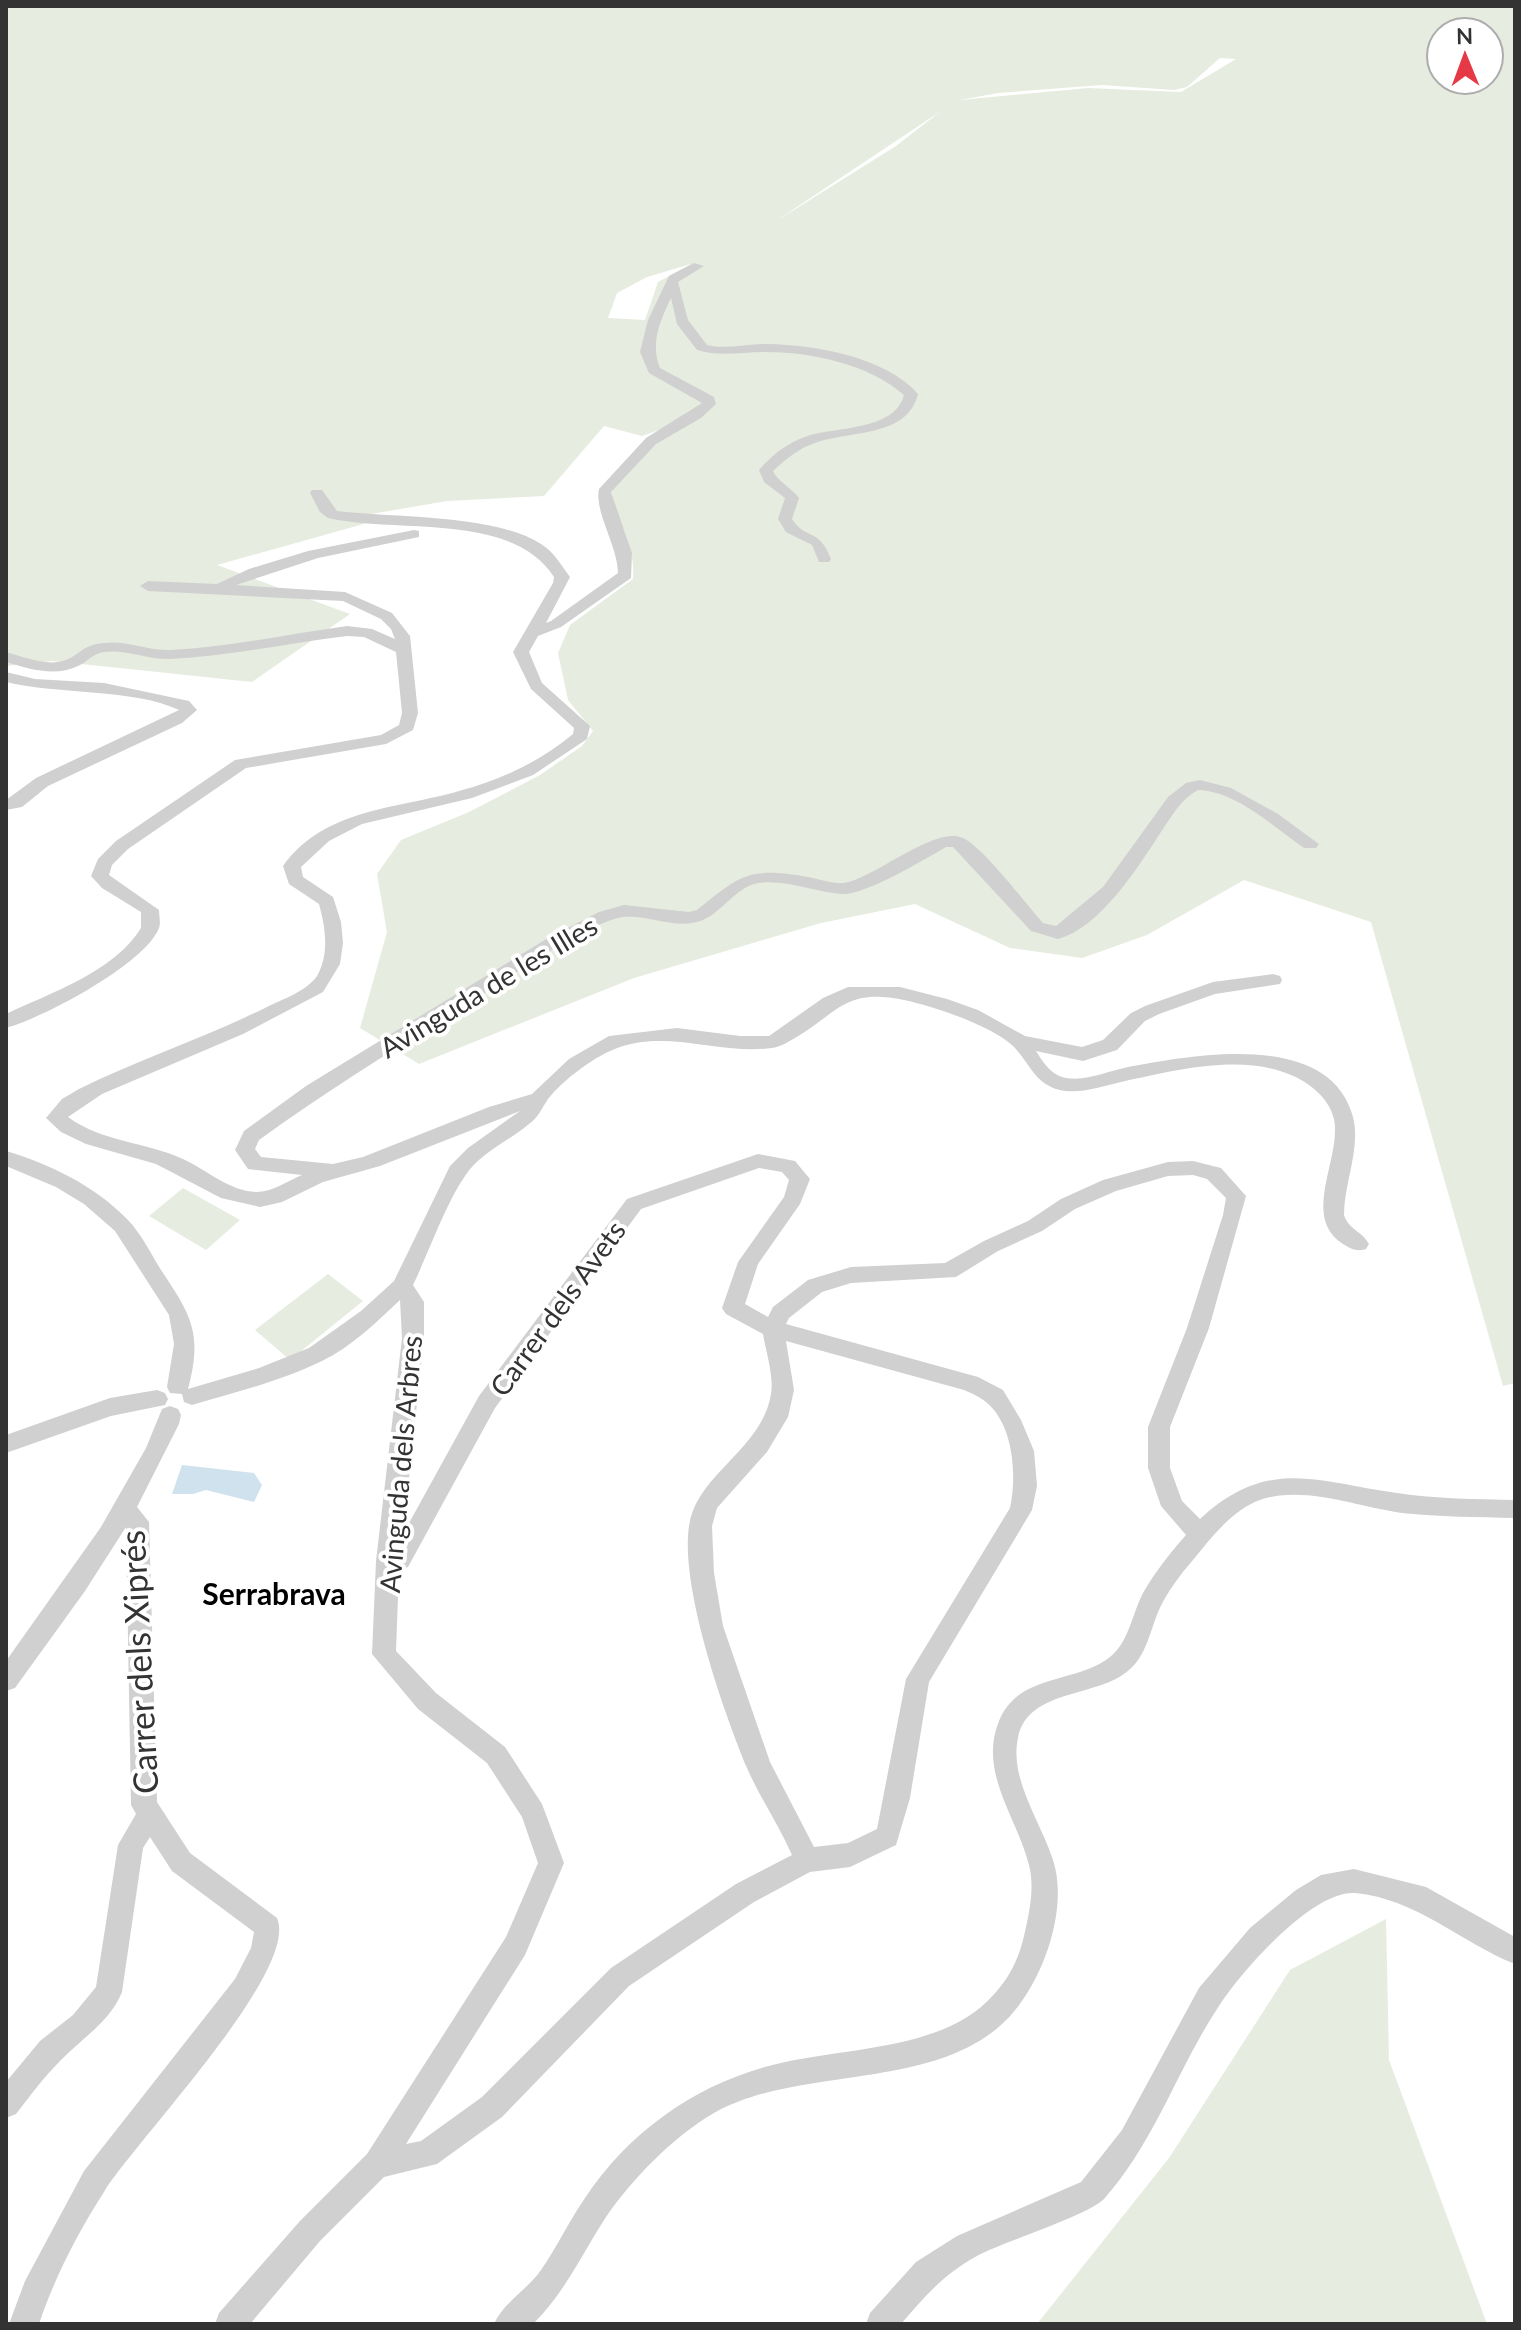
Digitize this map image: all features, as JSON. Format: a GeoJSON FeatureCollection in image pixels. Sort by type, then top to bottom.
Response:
{"type":"FeatureCollection","features":[{"type":"Feature","properties":{"kind":"street"},"geometry":{"type":"LineString","coordinates":[[529,634],[556,624],[626,575],[623,544],[606,505],[604,492],[628,461],[653,439],[698,414],[709,404],[709,400],[654,370],[647,352],[654,320],[675,276],[698,266]]}},
{"type":"Feature","properties":{"kind":"street"},"geometry":{"type":"LineString","coordinates":[[672,282],[677,289],[679,317],[697,345],[708,350],[768,348],[809,353],[872,370],[904,385],[911,394],[911,405],[905,414],[889,421],[814,438],[798,445],[766,470],[769,479],[785,489],[792,498],[785,519],[791,529],[818,543],[824,559]]}},
{"type":"Feature","properties":{"kind":"street"},"geometry":{"type":"LineString","coordinates":[[317,493],[325,509],[333,515],[491,529],[522,540],[557,567],[562,585],[529,634],[521,652],[526,675],[553,704],[582,726],[581,736],[562,754],[530,772],[473,792],[367,817],[335,830],[308,849],[292,866],[295,880],[327,901],[335,944],[331,966],[320,985],[210,1044],[99,1087],[63,1107],[56,1118],[71,1130],[167,1160],[248,1198],[264,1200],[288,1192],[307,1180],[354,1167],[513,1104],[538,1099]]}},
{"type":"Feature","properties":{"kind":"street"},"geometry":{"type":"LineString","coordinates":[[220,589],[240,576],[363,540],[401,534],[440,535],[465,528]]}},
{"type":"Feature","properties":{"kind":"street"},"geometry":{"type":"LineString","coordinates":[[6,1022],[110,968],[139,945],[151,926],[150,910],[100,876],[104,863],[122,845],[241,764],[386,739],[407,727],[410,713],[399,627],[354,600],[311,593],[148,586]]}},
{"type":"Feature","properties":{"kind":"street"},"geometry":{"type":"LineString","coordinates":[[6,657],[58,666],[75,662],[85,653],[139,648],[167,655],[347,631],[367,632],[402,649]]}},
{"type":"Feature","properties":{"kind":"street"},"geometry":{"type":"LineString","coordinates":[[6,677],[35,684],[113,689],[183,704],[189,710],[176,720],[42,782],[16,803],[6,805]]}},
{"type":"Feature","properties":{"kind":"street","name":"Avinguda de les Illes"},"geometry":{"type":"LineString","coordinates":[[354,1167],[316,1170],[255,1164],[245,1150],[251,1136],[313,1091],[554,942],[605,916],[624,911],[690,918],[703,914],[743,882],[757,878],[773,877],[845,889],[900,866],[943,842],[957,842],[969,851],[1037,927],[1058,933],[1103,900],[1174,801],[1185,789],[1201,785],[1221,788],[1310,844]]}},
{"type":"Feature","properties":{"kind":"street"},"geometry":{"type":"LineString","coordinates":[[6,1680],[57,1614],[125,1510],[162,1439],[168,1389],[185,1392],[264,1375],[317,1354],[369,1317],[402,1286],[457,1171],[475,1153],[526,1117],[538,1099],[576,1064],[616,1041],[677,1034],[740,1042],[772,1042],[830,1002],[848,993],[869,991],[900,993],[947,1005],[971,1014],[1020,1042],[1083,1054],[1119,1039],[1138,1017],[1152,1010],[1213,988],[1273,980]]}},
{"type":"Feature","properties":{"kind":"street"},"geometry":{"type":"LineString","coordinates":[[1020,1042],[1043,1074],[1054,1082],[1074,1085],[1154,1069],[1248,1060],[1281,1065],[1318,1081],[1335,1097],[1346,1121],[1333,1206],[1339,1229],[1359,1244]]}},
{"type":"Feature","properties":{"kind":"street"},"geometry":{"type":"LineString","coordinates":[[6,1158],[63,1182],[91,1199],[122,1226],[179,1314],[185,1344],[185,1392]]}},
{"type":"Feature","properties":{"kind":"street","name":"Carrer dels Avets"},"geometry":{"type":"LineString","coordinates":[[388,1561],[400,1560],[487,1402],[634,1204],[758,1161],[788,1166],[800,1179],[793,1199],[748,1262],[733,1308],[773,1329]]}},
{"type":"Feature","properties":{"kind":"street"},"geometry":{"type":"LineString","coordinates":[[807,1860],[759,1766],[711,1626],[702,1573],[700,1526],[707,1504],[759,1446],[777,1417],[783,1390],[773,1329],[781,1313],[815,1286],[851,1275],[949,1271],[968,1257],[1035,1226],[1068,1204],[1110,1185],[1168,1169],[1193,1168],[1214,1173],[1236,1196],[1233,1215],[1198,1328],[1159,1427],[1159,1468],[1172,1506],[1201,1535]]}},
{"type":"Feature","properties":{"kind":"street","name":"Avinguda dels Arbres"},"geometry":{"type":"LineString","coordinates":[[230,2324],[310,2231],[377,2164],[516,1946],[551,1863],[533,1812],[496,1755],[427,1701],[384,1654],[388,1561],[413,1338],[413,1302],[402,1286]]}},
{"type":"Feature","properties":{"kind":"street"},"geometry":{"type":"LineString","coordinates":[[377,2164],[427,2154],[492,2107],[620,1977],[745,1893],[807,1860],[850,1855],[887,1837],[899,1805],[909,1707],[918,1679],[951,1621],[1004,1543],[1021,1510],[1026,1486],[1023,1451],[1010,1420],[995,1396],[970,1383],[773,1329]]}},
{"type":"Feature","properties":{"kind":"street"},"geometry":{"type":"LineString","coordinates":[[6,1444],[110,1407],[164,1407]]}},
{"type":"Feature","properties":{"kind":"street"},"geometry":{"type":"LineString","coordinates":[[509,2324],[522,2315],[560,2270],[598,2205],[650,2148],[705,2103],[742,2087],[950,2042],[982,2024],[1018,1989],[1039,1942],[1044,1869],[1007,1764],[1004,1742],[1012,1718],[1022,1705],[1049,1690],[1115,1667],[1130,1654],[1150,1604],[1170,1571],[1201,1535],[1237,1501],[1255,1492],[1284,1488],[1401,1503],[1515,1509]]}},
{"type":"Feature","properties":{"kind":"street","name":"Carrer dels Xiprés"},"geometry":{"type":"LineString","coordinates":[[6,2104],[50,2051],[83,2024],[109,1992],[131,1845],[150,1813],[144,1805],[140,1734],[137,1522],[125,1510]]}},
{"type":"Feature","properties":{"kind":"street"},"geometry":{"type":"LineString","coordinates":[[24,2324],[35,2291],[94,2181],[245,1988],[264,1950],[268,1927],[181,1862],[150,1813]]}},
{"type":"Feature","properties":{"kind":"street"},"geometry":{"type":"LineString","coordinates":[[881,2324],[926,2272],[967,2246],[1091,2192],[1132,2140],[1209,1997],[1259,1937],[1305,1899],[1330,1884],[1354,1881],[1417,1896],[1515,1951]]}},
{"type":"Feature","properties":{"kind":"shaded area"},"geometry":{"type":"Polygon","coordinates":[[[6,6],[1515,6],[1515,1383],[1503,1386],[1371,922],[1244,880],[1147,935],[1082,958],[1010,948],[915,904],[821,923],[634,978],[419,1064],[360,1028],[387,932],[377,874],[401,840],[469,812],[540,775],[582,746],[593,731],[568,700],[558,653],[570,625],[633,579],[632,556],[611,491],[659,430],[642,436],[604,426],[544,496],[447,501],[371,514],[367,523],[217,565],[350,614],[252,682],[53,661],[6,666],[6,6]],[[1220,58],[1187,87],[1174,90],[1102,85],[998,93],[960,100],[1088,88],[1181,92],[1236,59],[1220,58]],[[941,111],[781,218],[896,146],[941,111]],[[691,264],[647,277],[617,293],[608,318],[645,320],[658,282],[691,264]]]}},
{"type":"Feature","properties":{"kind":"shaded area"},"geometry":{"type":"Polygon","coordinates":[[[183,1188],[240,1220],[206,1250],[149,1216],[183,1188]]]}},
{"type":"Feature","properties":{"kind":"shaded area"},"geometry":{"type":"Polygon","coordinates":[[[328,1274],[363,1301],[290,1360],[255,1330],[328,1274]]]}},
{"type":"Feature","properties":{"kind":"shaded area"},"geometry":{"type":"Polygon","coordinates":[[[1386,1919],[1389,2060],[1487,2324],[1037,2324],[1169,2158],[1290,1970],[1386,1919]]]}},
{"type":"Feature","properties":{"kind":"water"},"geometry":{"type":"Polygon","coordinates":[[[182,1465],[254,1473],[262,1485],[254,1502],[206,1490],[193,1494],[172,1494],[182,1465]]]}},
{"type":"Feature","properties":{"kind":"district","name":"Serrabrava"},"geometry":{"type":"Point","coordinates":[274,1593]}}]}
